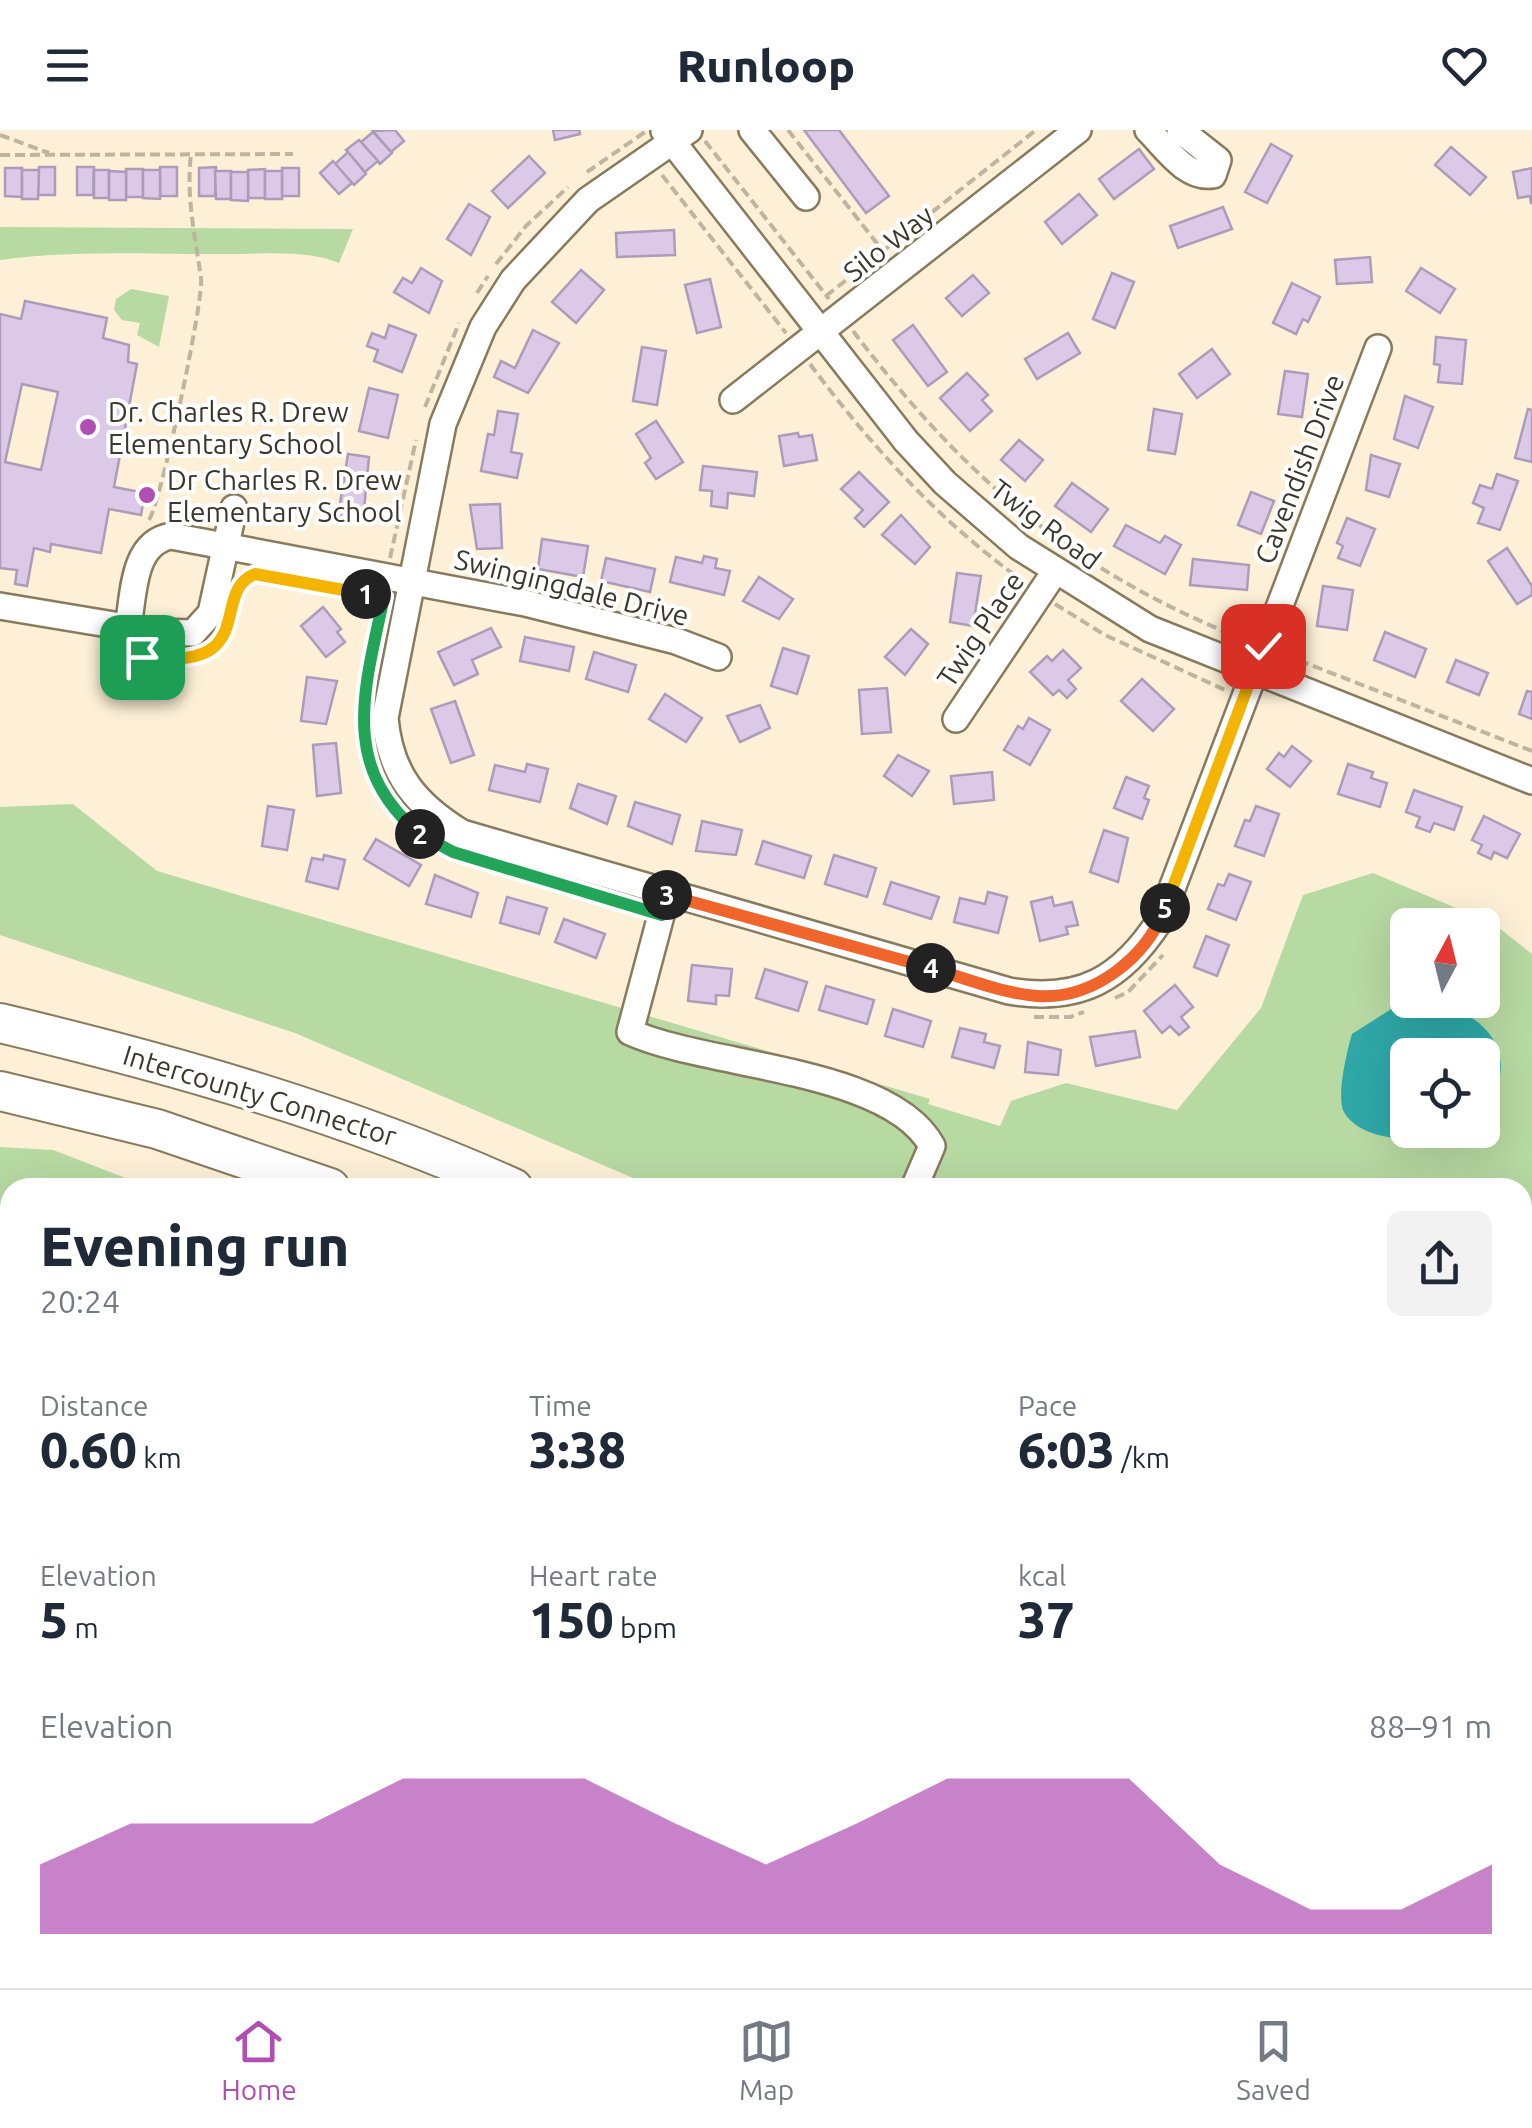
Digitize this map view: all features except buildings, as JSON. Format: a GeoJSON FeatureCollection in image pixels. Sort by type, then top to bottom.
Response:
{"type":"FeatureCollection","features":[{"type":"Feature","properties":{"kind":"highway","name":"Intercounty Connector"},"geometry":{"type":"LineString","coordinates":[[0,1023],[194,1070],[408,1140],[492,1178]]}},
{"type":"Feature","properties":{"kind":"highway"},"geometry":{"type":"LineString","coordinates":[[0,1092],[157,1129],[301,1178]]}},
{"type":"Feature","properties":{"kind":"street"},"geometry":{"type":"LineString","coordinates":[[752,130],[806,197]]}},
{"type":"Feature","properties":{"kind":"street","name":"Silo Way"},"geometry":{"type":"LineString","coordinates":[[732,400],[843,318],[1078,130]]}},
{"type":"Feature","properties":{"kind":"street"},"geometry":{"type":"LineString","coordinates":[[1148,130],[1186,168],[1202,176],[1214,174],[1218,160],[1180,130]]}},
{"type":"Feature","properties":{"kind":"street","name":"Twig Road"},"geometry":{"type":"LineString","coordinates":[[668,133],[820,335],[945,483],[1054,572],[1150,629],[1532,782]]}},
{"type":"Feature","properties":{"kind":"street","name":"Cavendish Drive"},"geometry":{"type":"LineString","coordinates":[[668,133],[574,214],[513,280],[483,327],[444,424],[393,584],[388,746],[413,798],[462,833],[1010,991],[1040,996],[1094,984],[1138,953],[1160,920],[1274,651],[1378,348]]}},
{"type":"Feature","properties":{"kind":"street"},"geometry":{"type":"LineString","coordinates":[[0,606],[125,627],[193,633],[210,613],[234,508]]}},
{"type":"Feature","properties":{"kind":"street","name":"Swingingdale Drive"},"geometry":{"type":"LineString","coordinates":[[125,627],[140,564],[155,539],[171,536],[228,544],[393,584],[602,620],[718,656]]}},
{"type":"Feature","properties":{"kind":"street","name":"Twig Place"},"geometry":{"type":"LineString","coordinates":[[956,719],[1054,572]]}},
{"type":"Feature","properties":{"kind":"street"},"geometry":{"type":"LineString","coordinates":[[668,893],[630,1032],[661,1046],[737,1059],[884,1103],[920,1126],[932,1146],[918,1178]]}},
{"type":"Feature","properties":{"kind":"path"},"geometry":{"type":"LineString","coordinates":[[697,130],[933,431],[1023,514],[1121,581],[1274,651],[1532,751]]}},
{"type":"Feature","properties":{"kind":"path"},"geometry":{"type":"LineString","coordinates":[[788,130],[883,251]]}},
{"type":"Feature","properties":{"kind":"path"},"geometry":{"type":"LineString","coordinates":[[826,296],[1036,130]]}},
{"type":"Feature","properties":{"kind":"path"},"geometry":{"type":"LineString","coordinates":[[476,295],[526,226],[568,187],[668,133]]}},
{"type":"Feature","properties":{"kind":"path"},"geometry":{"type":"LineString","coordinates":[[0,135],[54,155]]}},
{"type":"Feature","properties":{"kind":"path"},"geometry":{"type":"LineString","coordinates":[[0,154],[294,154]]}},
{"type":"Feature","properties":{"kind":"path"},"geometry":{"type":"LineString","coordinates":[[145,526],[156,510],[164,477],[202,281],[190,218],[191,154]]}},
{"type":"Feature","properties":{"kind":"path"},"geometry":{"type":"LineString","coordinates":[[422,418],[460,321]]}},
{"type":"Feature","properties":{"kind":"path"},"geometry":{"type":"LineString","coordinates":[[418,430],[393,584],[364,694],[364,738],[381,791],[398,815],[436,843]]}},
{"type":"Feature","properties":{"kind":"path"},"geometry":{"type":"LineString","coordinates":[[240,587],[255,574],[272,577]]}},
{"type":"Feature","properties":{"kind":"path"},"geometry":{"type":"LineString","coordinates":[[365,593],[393,584]]}},
{"type":"Feature","properties":{"kind":"path"},"geometry":{"type":"LineString","coordinates":[[125,627],[142,657],[180,660],[211,649],[230,622]]}},
{"type":"Feature","properties":{"kind":"path"},"geometry":{"type":"LineString","coordinates":[[1264,676],[1274,651]]}},
{"type":"Feature","properties":{"kind":"path"},"geometry":{"type":"LineString","coordinates":[[1114,999],[1128,992],[1165,953]]}},
{"type":"Feature","properties":{"kind":"path"},"geometry":{"type":"LineString","coordinates":[[1024,1016],[1070,1017],[1100,1006]]}},
{"type":"Feature","properties":{"kind":"green space"},"geometry":{"type":"Polygon","coordinates":[[[0,227],[353,229],[339,263],[310,255],[279,253],[81,254],[0,260],[0,227]]]}},
{"type":"Feature","properties":{"kind":"green space"},"geometry":{"type":"Polygon","coordinates":[[[131,289],[169,296],[159,347],[137,335],[140,323],[122,320],[114,310],[116,299],[131,289]]]}},
{"type":"Feature","properties":{"kind":"green space"},"geometry":{"type":"Polygon","coordinates":[[[73,804],[157,871],[930,1099],[928,1104],[1000,1126],[1011,1101],[1066,1083],[1177,1110],[1261,1008],[1303,895],[1373,873],[1456,908],[1390,908],[1390,1018],[1500,1018],[1500,929],[1532,954],[1532,1178],[633,1178],[295,1033],[0,935],[0,807],[73,804]]]}},
{"type":"Feature","properties":{"kind":"green space"},"geometry":{"type":"Polygon","coordinates":[[[0,1147],[53,1150],[126,1178],[0,1178],[0,1147]]]}},
{"type":"Feature","properties":{"kind":"water"},"geometry":{"type":"Polygon","coordinates":[[[1390,1010],[1390,1018],[1472,1018],[1491,1038],[1390,1038],[1390,1137],[1365,1130],[1344,1112],[1343,1074],[1352,1034],[1390,1010]]]}},
{"type":"Feature","properties":{"kind":"place","name":"Dr. Charles R. Drew Elementary School"},"geometry":{"type":"Point","coordinates":[88,427]}},
{"type":"Feature","properties":{"kind":"place","name":"Dr Charles R. Drew Elementary School"},"geometry":{"type":"Point","coordinates":[147,495]}},
{"type":"Feature","properties":{"kind":"route"},"geometry":{"type":"LineString","coordinates":[[142,657],[180,660],[197,658],[211,649],[224,635],[245,578],[255,574],[384,597],[362,707],[364,738],[381,791],[398,815],[419,834],[453,852],[494,866],[662,915],[668,893],[1010,991],[1040,996],[1068,993],[1094,984],[1138,953],[1160,920],[1263,646]]}}]}
